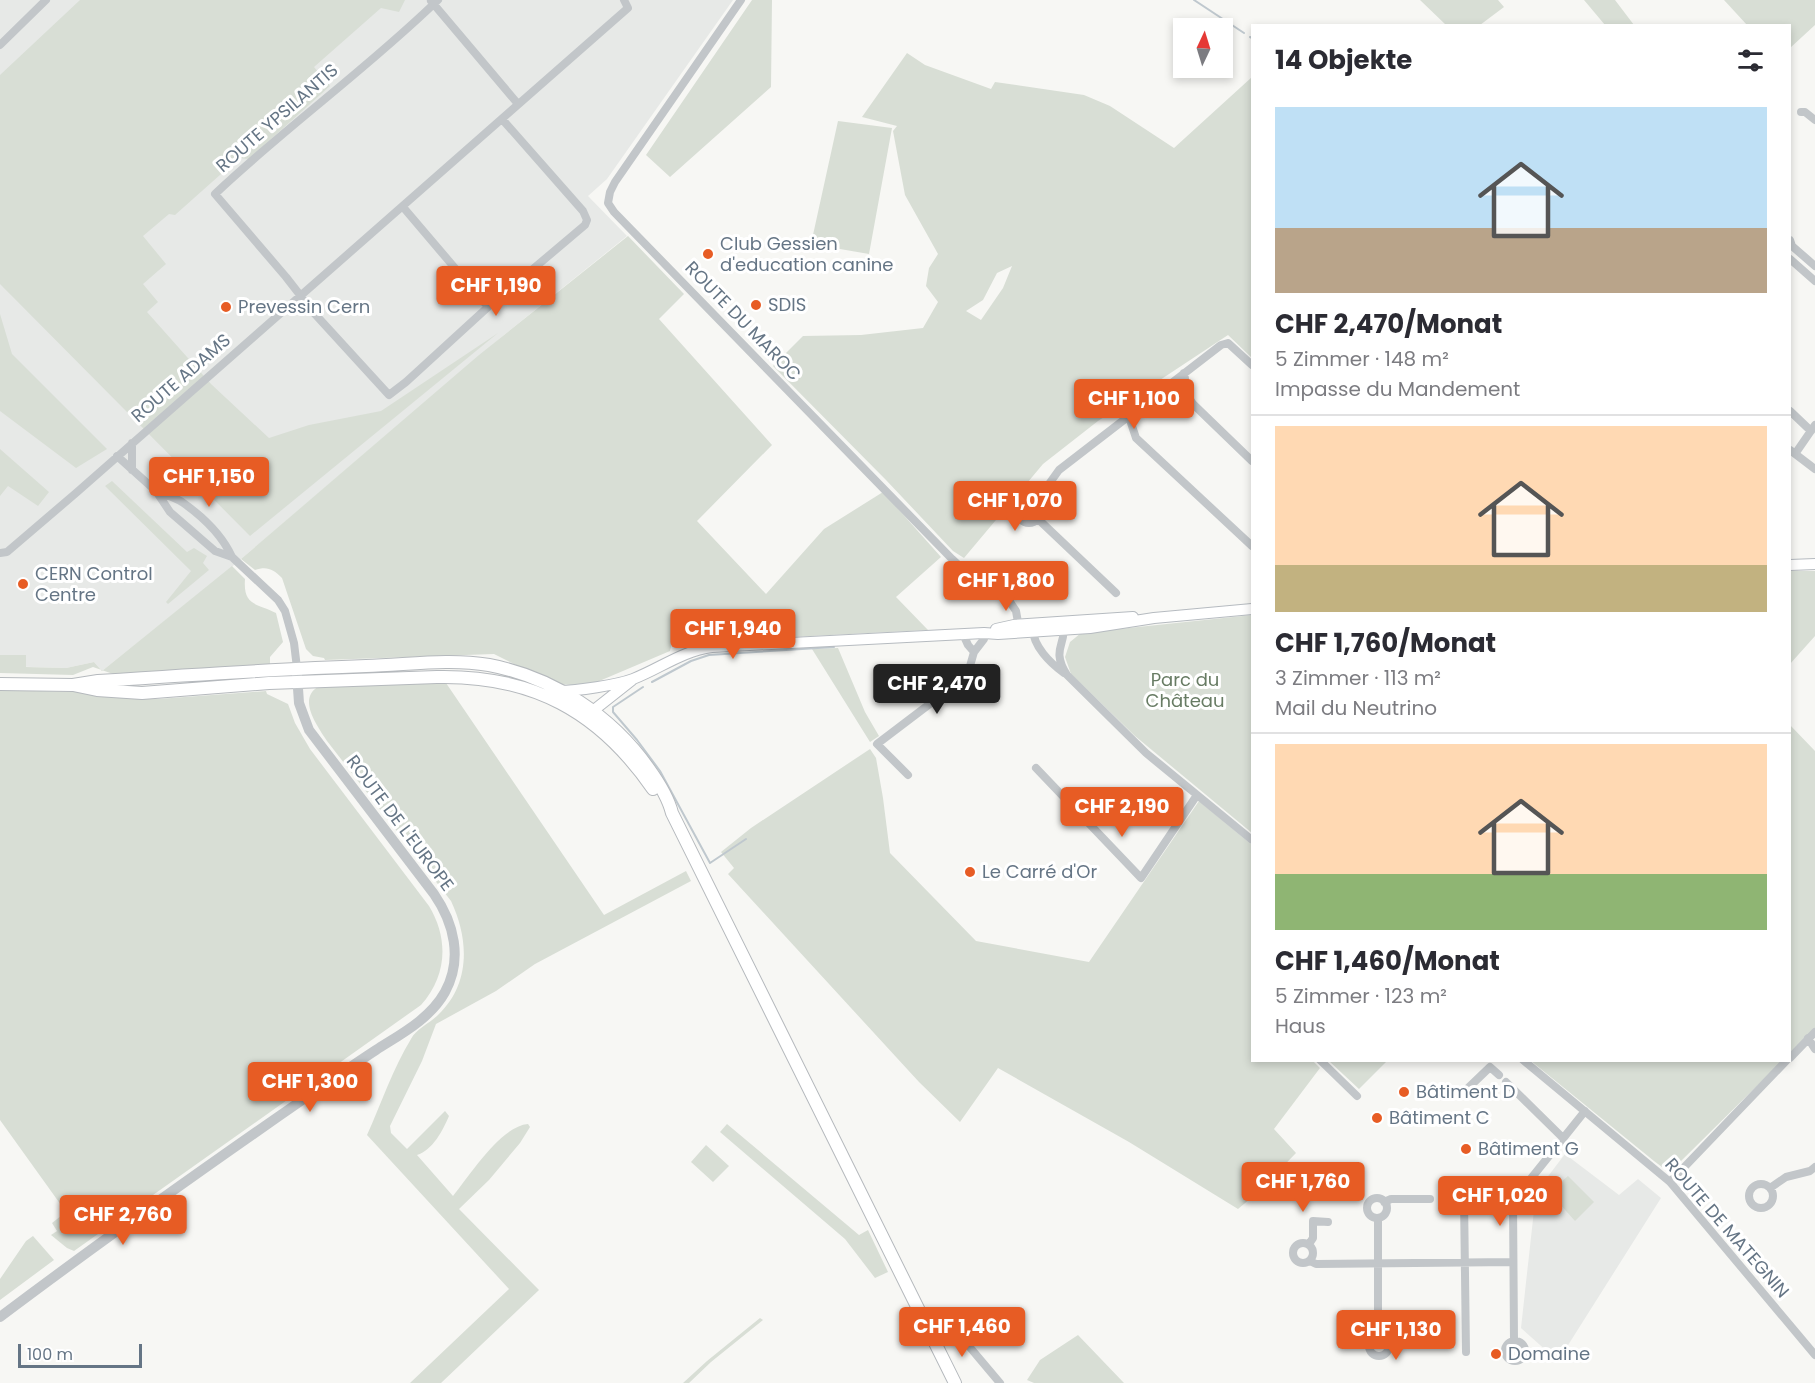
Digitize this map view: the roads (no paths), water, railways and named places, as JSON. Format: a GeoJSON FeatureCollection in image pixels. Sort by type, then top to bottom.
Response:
{"type":"FeatureCollection","features":[{"type":"Feature","properties":{"kind":"main road"},"geometry":{"type":"LineString","coordinates":[[1791,558],[1815,557]]}},
{"type":"Feature","properties":{"kind":"main road"},"geometry":{"type":"LineString","coordinates":[[1791,565],[1815,564]]}},
{"type":"Feature","properties":{"kind":"main road"},"geometry":{"type":"LineString","coordinates":[[559,691],[592,688],[632,680],[675,657],[702,648],[998,634],[1019,629],[1137,622],[1154,618],[1251,609]]}},
{"type":"Feature","properties":{"kind":"main road"},"geometry":{"type":"LineString","coordinates":[[0,684],[73,685],[98,681],[297,668],[458,662],[505,669],[559,691],[579,707],[634,764],[672,813]]}},
{"type":"Feature","properties":{"kind":"main road"},"geometry":{"type":"LineString","coordinates":[[73,685],[97,690],[142,693],[297,682],[480,677],[517,685],[594,710],[622,736],[641,758],[669,800],[672,813],[955,1383]]}},
{"type":"Feature","properties":{"kind":"main road"},"geometry":{"type":"LineString","coordinates":[[594,710],[632,680]]}},
{"type":"Feature","properties":{"kind":"main road"},"geometry":{"type":"LineString","coordinates":[[579,707],[583,693],[592,688]]}},
{"type":"Feature","properties":{"kind":"street"},"geometry":{"type":"LineString","coordinates":[[0,45],[46,0]]}},
{"type":"Feature","properties":{"kind":"street","name":"ROUTE ADAMS"},"geometry":{"type":"LineString","coordinates":[[0,553],[8,552],[628,8],[624,0]]}},
{"type":"Feature","properties":{"kind":"street","name":"ROUTE DU MAROC"},"geometry":{"type":"LineString","coordinates":[[741,0],[615,182],[608,203],[622,221],[952,559],[968,574],[1010,602],[1016,611],[1019,629]]}},
{"type":"Feature","properties":{"kind":"street"},"geometry":{"type":"LineString","coordinates":[[434,1],[518,104]]}},
{"type":"Feature","properties":{"kind":"street","name":"ROUTE YPSILANTIS"},"geometry":{"type":"LineString","coordinates":[[300,296],[215,194],[305,114],[389,44],[434,1]]}},
{"type":"Feature","properties":{"kind":"street"},"geometry":{"type":"LineString","coordinates":[[1801,112],[1805,112],[1815,120]]}},
{"type":"Feature","properties":{"kind":"street"},"geometry":{"type":"LineString","coordinates":[[300,296],[388,395],[406,382],[488,307],[585,225],[587,220],[583,211],[502,119]]}},
{"type":"Feature","properties":{"kind":"street"},"geometry":{"type":"LineString","coordinates":[[403,207],[488,307]]}},
{"type":"Feature","properties":{"kind":"street"},"geometry":{"type":"LineString","coordinates":[[1791,243],[1815,266]]}},
{"type":"Feature","properties":{"kind":"street"},"geometry":{"type":"LineString","coordinates":[[1791,260],[1815,281]]}},
{"type":"Feature","properties":{"kind":"street"},"geometry":{"type":"LineString","coordinates":[[1036,502],[1059,470],[1221,345],[1228,343],[1251,364]]}},
{"type":"Feature","properties":{"kind":"street"},"geometry":{"type":"LineString","coordinates":[[1184,373],[1188,396],[1193,404],[1251,460]]}},
{"type":"Feature","properties":{"kind":"street"},"geometry":{"type":"LineString","coordinates":[[1791,412],[1813,428],[1792,452],[1815,469]]}},
{"type":"Feature","properties":{"kind":"street"},"geometry":{"type":"LineString","coordinates":[[1129,417],[1136,438],[1251,545]]}},
{"type":"Feature","properties":{"kind":"street"},"geometry":{"type":"LineString","coordinates":[[132,443],[132,470]]}},
{"type":"Feature","properties":{"kind":"street"},"geometry":{"type":"LineString","coordinates":[[117,456],[156,490],[181,501],[225,543],[232,557],[272,593],[285,610],[294,643],[297,668]]}},
{"type":"Feature","properties":{"kind":"street"},"geometry":{"type":"LineString","coordinates":[[156,490],[170,512],[200,539],[215,551],[232,557]]}},
{"type":"Feature","properties":{"kind":"street"},"geometry":{"type":"LineString","coordinates":[[1023,501],[1036,502],[1041,511],[1038,519],[1030,523],[1020,519],[1017,511],[1023,501]]}},
{"type":"Feature","properties":{"kind":"street"},"geometry":{"type":"LineString","coordinates":[[1038,519],[1116,593]]}},
{"type":"Feature","properties":{"kind":"street"},"geometry":{"type":"LineString","coordinates":[[1060,626],[1058,656],[1067,675]]}},
{"type":"Feature","properties":{"kind":"street"},"geometry":{"type":"LineString","coordinates":[[1034,628],[1036,644],[1055,666],[1067,675],[1125,734],[1251,839]]}},
{"type":"Feature","properties":{"kind":"street"},"geometry":{"type":"LineString","coordinates":[[908,776],[877,744],[962,676],[970,666],[984,633]]}},
{"type":"Feature","properties":{"kind":"street"},"geometry":{"type":"LineString","coordinates":[[963,634],[974,652]]}},
{"type":"Feature","properties":{"kind":"street","name":"ROUTE DE L'EUROPE"},"geometry":{"type":"LineString","coordinates":[[0,1317],[300,1102],[413,1025],[436,1005],[449,984],[454,968],[455,951],[452,928],[446,911],[309,730],[299,703],[297,668]]}},
{"type":"Feature","properties":{"kind":"street"},"geometry":{"type":"LineString","coordinates":[[1036,768],[1141,878],[1197,795]]}},
{"type":"Feature","properties":{"kind":"street"},"geometry":{"type":"LineString","coordinates":[[1812,1035],[1815,1049]]}},
{"type":"Feature","properties":{"kind":"street"},"geometry":{"type":"LineString","coordinates":[[1791,1056],[1812,1035]]}},
{"type":"Feature","properties":{"kind":"street"},"geometry":{"type":"LineString","coordinates":[[1322,1062],[1357,1096]]}},
{"type":"Feature","properties":{"kind":"street","name":"ROUTE DE MATEGNIN"},"geometry":{"type":"LineString","coordinates":[[1525,1062],[1670,1182],[1815,1355]]}},
{"type":"Feature","properties":{"kind":"street"},"geometry":{"type":"LineString","coordinates":[[1670,1182],[1785,1062]]}},
{"type":"Feature","properties":{"kind":"street"},"geometry":{"type":"LineString","coordinates":[[1466,1090],[1490,1067],[1563,1138]]}},
{"type":"Feature","properties":{"kind":"street"},"geometry":{"type":"LineString","coordinates":[[1514,1341],[1513,1201],[1585,1111]]}},
{"type":"Feature","properties":{"kind":"street"},"geometry":{"type":"LineString","coordinates":[[1770,1188],[1786,1177],[1810,1171],[1815,1167]]}},
{"type":"Feature","properties":{"kind":"street"},"geometry":{"type":"LineString","coordinates":[[1464,1197],[1466,1352]]}},
{"type":"Feature","properties":{"kind":"street"},"geometry":{"type":"LineString","coordinates":[[1373,1199],[1381,1199],[1387,1210],[1378,1218],[1368,1213],[1368,1205],[1373,1199]]}},
{"type":"Feature","properties":{"kind":"street"},"geometry":{"type":"LineString","coordinates":[[1384,1202],[1391,1199],[1430,1199]]}},
{"type":"Feature","properties":{"kind":"street"},"geometry":{"type":"LineString","coordinates":[[1378,1218],[1378,1336]]}},
{"type":"Feature","properties":{"kind":"street"},"geometry":{"type":"LineString","coordinates":[[1309,1244],[1312,1238],[1313,1221],[1328,1222]]}},
{"type":"Feature","properties":{"kind":"street"},"geometry":{"type":"LineString","coordinates":[[1309,1244],[1299,1244],[1294,1249],[1293,1256],[1300,1263],[1310,1261],[1316,1264],[1513,1262]]}},
{"type":"Feature","properties":{"kind":"street"},"geometry":{"type":"LineString","coordinates":[[1309,1244],[1314,1254],[1310,1261]]}},
{"type":"Feature","properties":{"kind":"street"},"geometry":{"type":"LineString","coordinates":[[925,1323],[941,1320],[951,1327],[1000,1383]]}},
{"type":"Feature","properties":{"kind":"waterway"},"geometry":{"type":"LineString","coordinates":[[1194,0],[1244,33]]}},
{"type":"Feature","properties":{"kind":"waterway"},"geometry":{"type":"LineString","coordinates":[[652,682],[691,661],[709,655],[834,647]]}},
{"type":"Feature","properties":{"kind":"waterway"},"geometry":{"type":"LineString","coordinates":[[643,687],[613,707],[613,712],[660,771],[710,863],[746,839]]}},
{"type":"Feature","properties":{"kind":"place","name":"Club Gessien d'education canine"},"geometry":{"type":"Point","coordinates":[708,254]}},
{"type":"Feature","properties":{"kind":"place","name":"SDIS"},"geometry":{"type":"Point","coordinates":[756,305]}},
{"type":"Feature","properties":{"kind":"place","name":"Prevessin Cern"},"geometry":{"type":"Point","coordinates":[226,307]}},
{"type":"Feature","properties":{"kind":"place","name":"CERN Control Centre"},"geometry":{"type":"Point","coordinates":[23,584]}},
{"type":"Feature","properties":{"kind":"place","name":"Le Carré d'Or"},"geometry":{"type":"Point","coordinates":[970,872]}},
{"type":"Feature","properties":{"kind":"place","name":"Bâtiment D"},"geometry":{"type":"Point","coordinates":[1404,1092]}},
{"type":"Feature","properties":{"kind":"place","name":"Bâtiment C"},"geometry":{"type":"Point","coordinates":[1377,1118]}},
{"type":"Feature","properties":{"kind":"place","name":"Bâtiment G"},"geometry":{"type":"Point","coordinates":[1466,1149]}},
{"type":"Feature","properties":{"kind":"place","name":"Domaine"},"geometry":{"type":"Point","coordinates":[1496,1354]}},
{"type":"Feature","properties":{"kind":"park label","name":"Parc du Château"},"geometry":{"type":"Point","coordinates":[1185,690]}}]}
